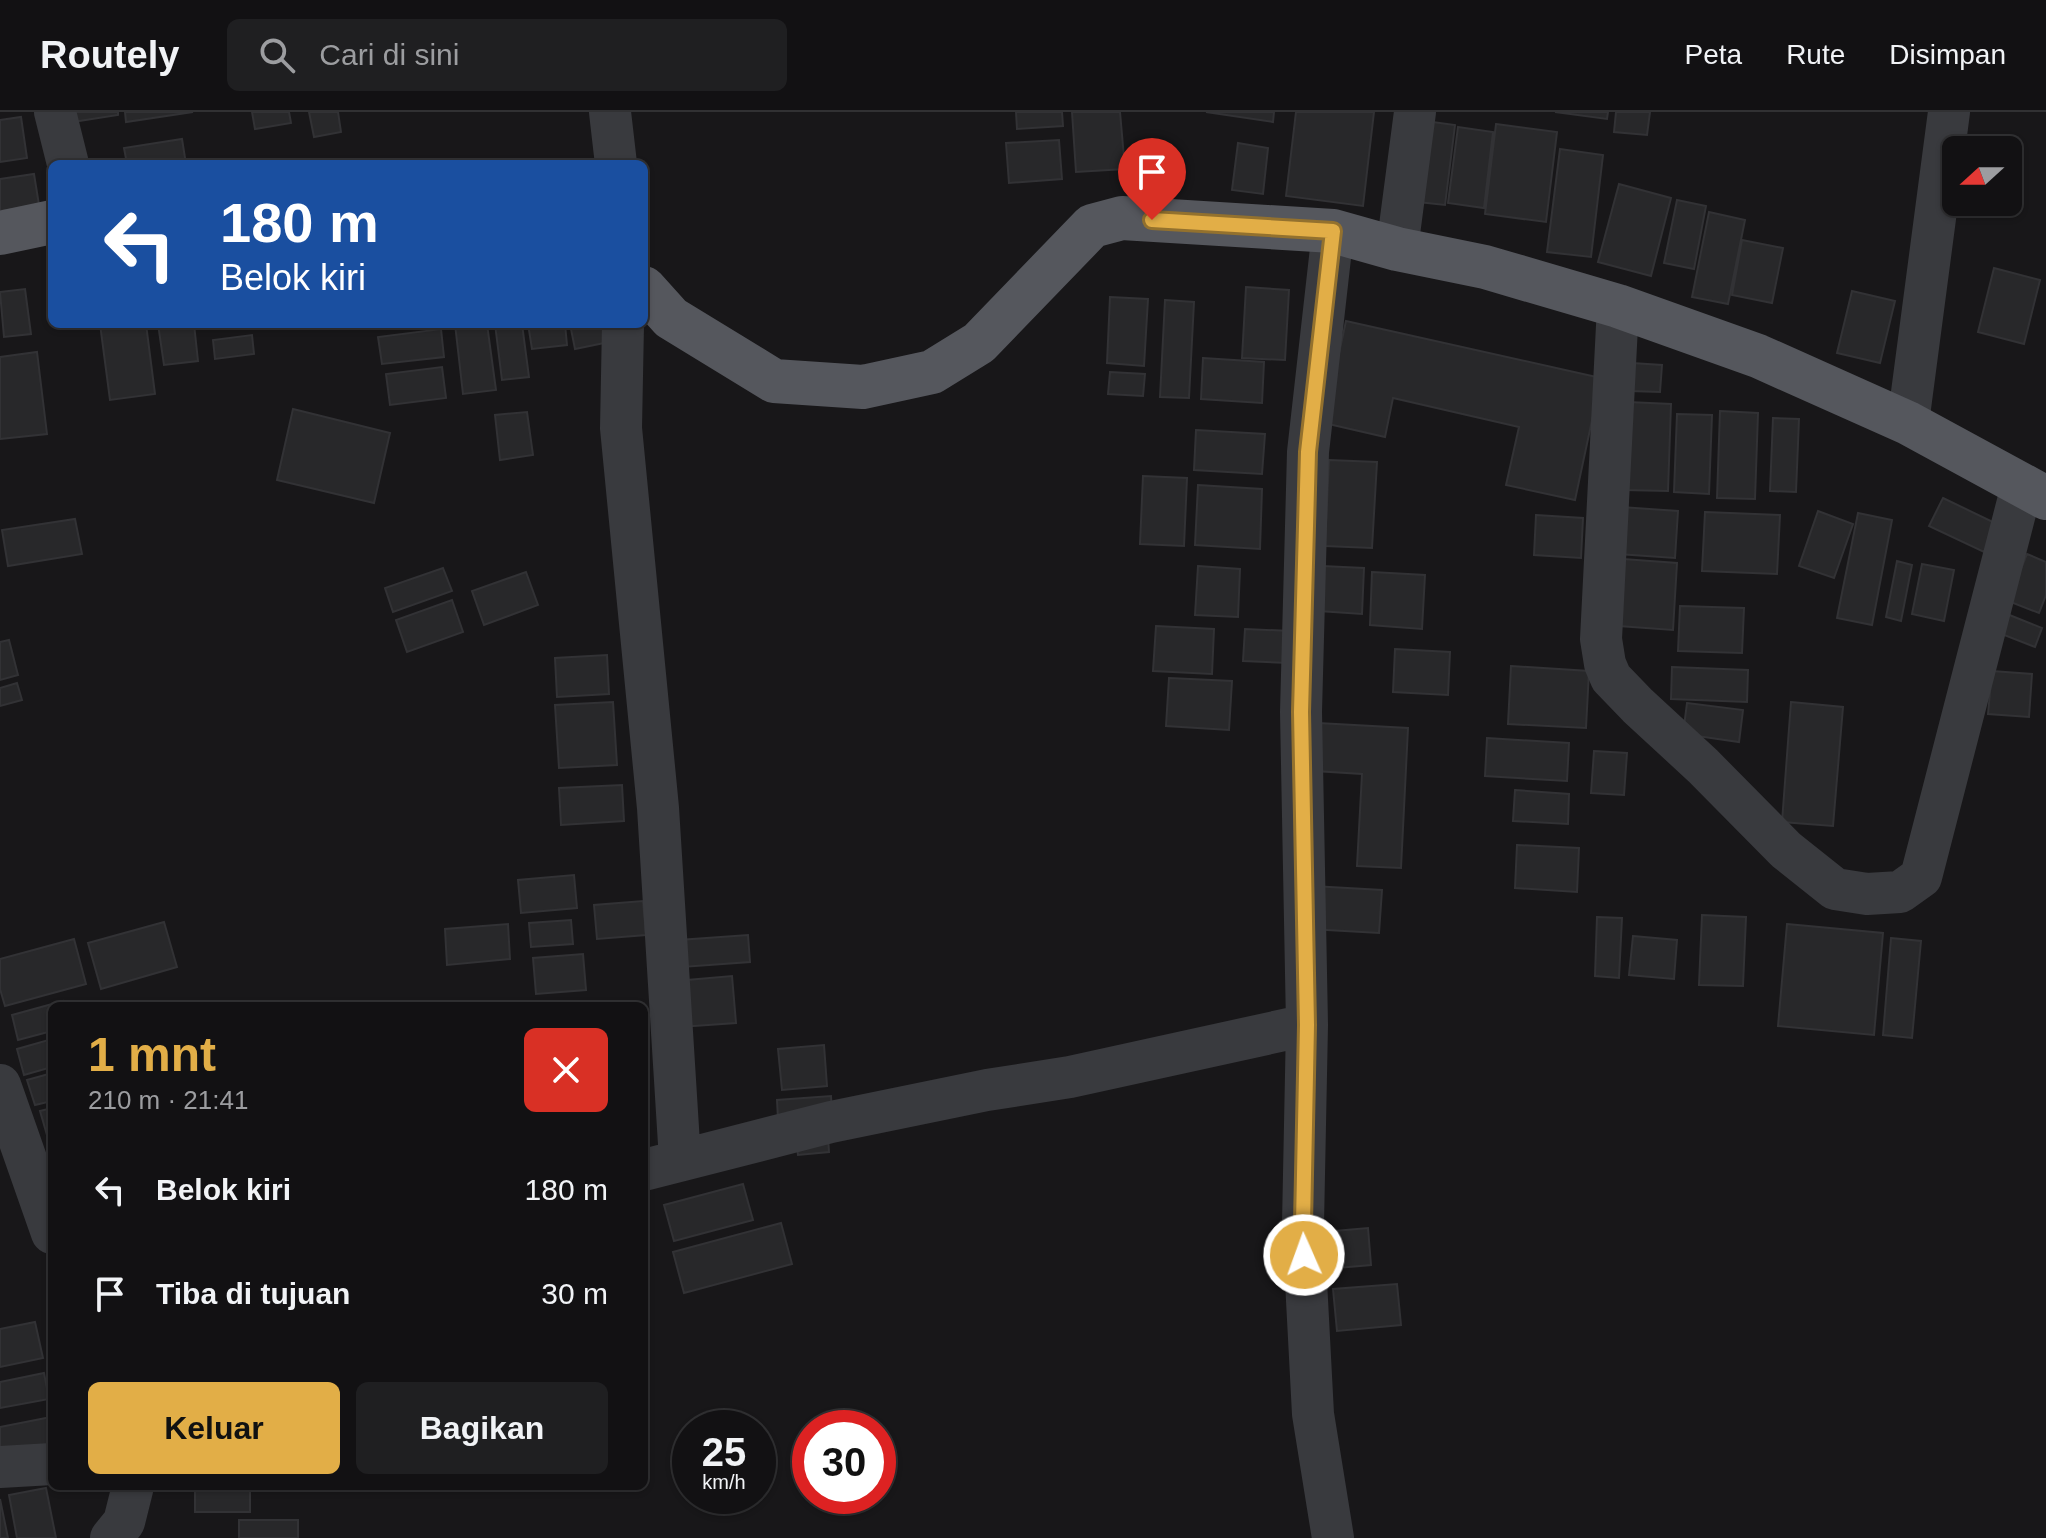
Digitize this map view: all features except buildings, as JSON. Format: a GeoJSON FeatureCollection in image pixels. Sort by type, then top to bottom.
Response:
{"type":"FeatureCollection","features":[{"type":"Feature","properties":{"kind":"main road"},"geometry":{"type":"LineString","coordinates":[[648,292],[671,318],[774,381],[863,387],[932,372],[979,343],[1092,226],[1104,222],[1122,218],[1333,231],[1397,249],[1485,267],[1618,306],[1758,356],[1908,423],[2034,492]]}},
{"type":"Feature","properties":{"kind":"main road"},"geometry":{"type":"LineString","coordinates":[[0,233],[48,223]]}},
{"type":"Feature","properties":{"kind":"street"},"geometry":{"type":"LineString","coordinates":[[55,112],[67,160]]}},
{"type":"Feature","properties":{"kind":"street"},"geometry":{"type":"LineString","coordinates":[[610,112],[616,160]]}},
{"type":"Feature","properties":{"kind":"street"},"geometry":{"type":"LineString","coordinates":[[1397,249],[1415,112]]}},
{"type":"Feature","properties":{"kind":"street"},"geometry":{"type":"LineString","coordinates":[[1908,423],[1949,112]]}},
{"type":"Feature","properties":{"kind":"street"},"geometry":{"type":"LineString","coordinates":[[1333,231],[1308,452],[1301,712],[1307,1025],[1303,1240],[1313,1414],[1333,1538]]}},
{"type":"Feature","properties":{"kind":"street"},"geometry":{"type":"LineString","coordinates":[[1618,306],[1601,639],[1605,664],[1611,678],[1638,706],[1786,850],[1835,889],[1867,894],[1900,892],[1921,877],[2034,492]]}},
{"type":"Feature","properties":{"kind":"street"},"geometry":{"type":"LineString","coordinates":[[623,328],[621,428],[658,808],[662,1165],[831,1122],[987,1090],[1070,1077],[1307,1025]]}},
{"type":"Feature","properties":{"kind":"street"},"geometry":{"type":"LineString","coordinates":[[3,1106],[48,1223]]}},
{"type":"Feature","properties":{"kind":"street"},"geometry":{"type":"LineString","coordinates":[[0,1467],[48,1464]]}},
{"type":"Feature","properties":{"kind":"street"},"geometry":{"type":"LineString","coordinates":[[111,1538],[124,1522],[132,1490]]}},
{"type":"Feature","properties":{"kind":"route"},"geometry":{"type":"LineString","coordinates":[[1152,220],[1333,231],[1308,452],[1301,712],[1307,1025],[1304,1255]]}}]}
